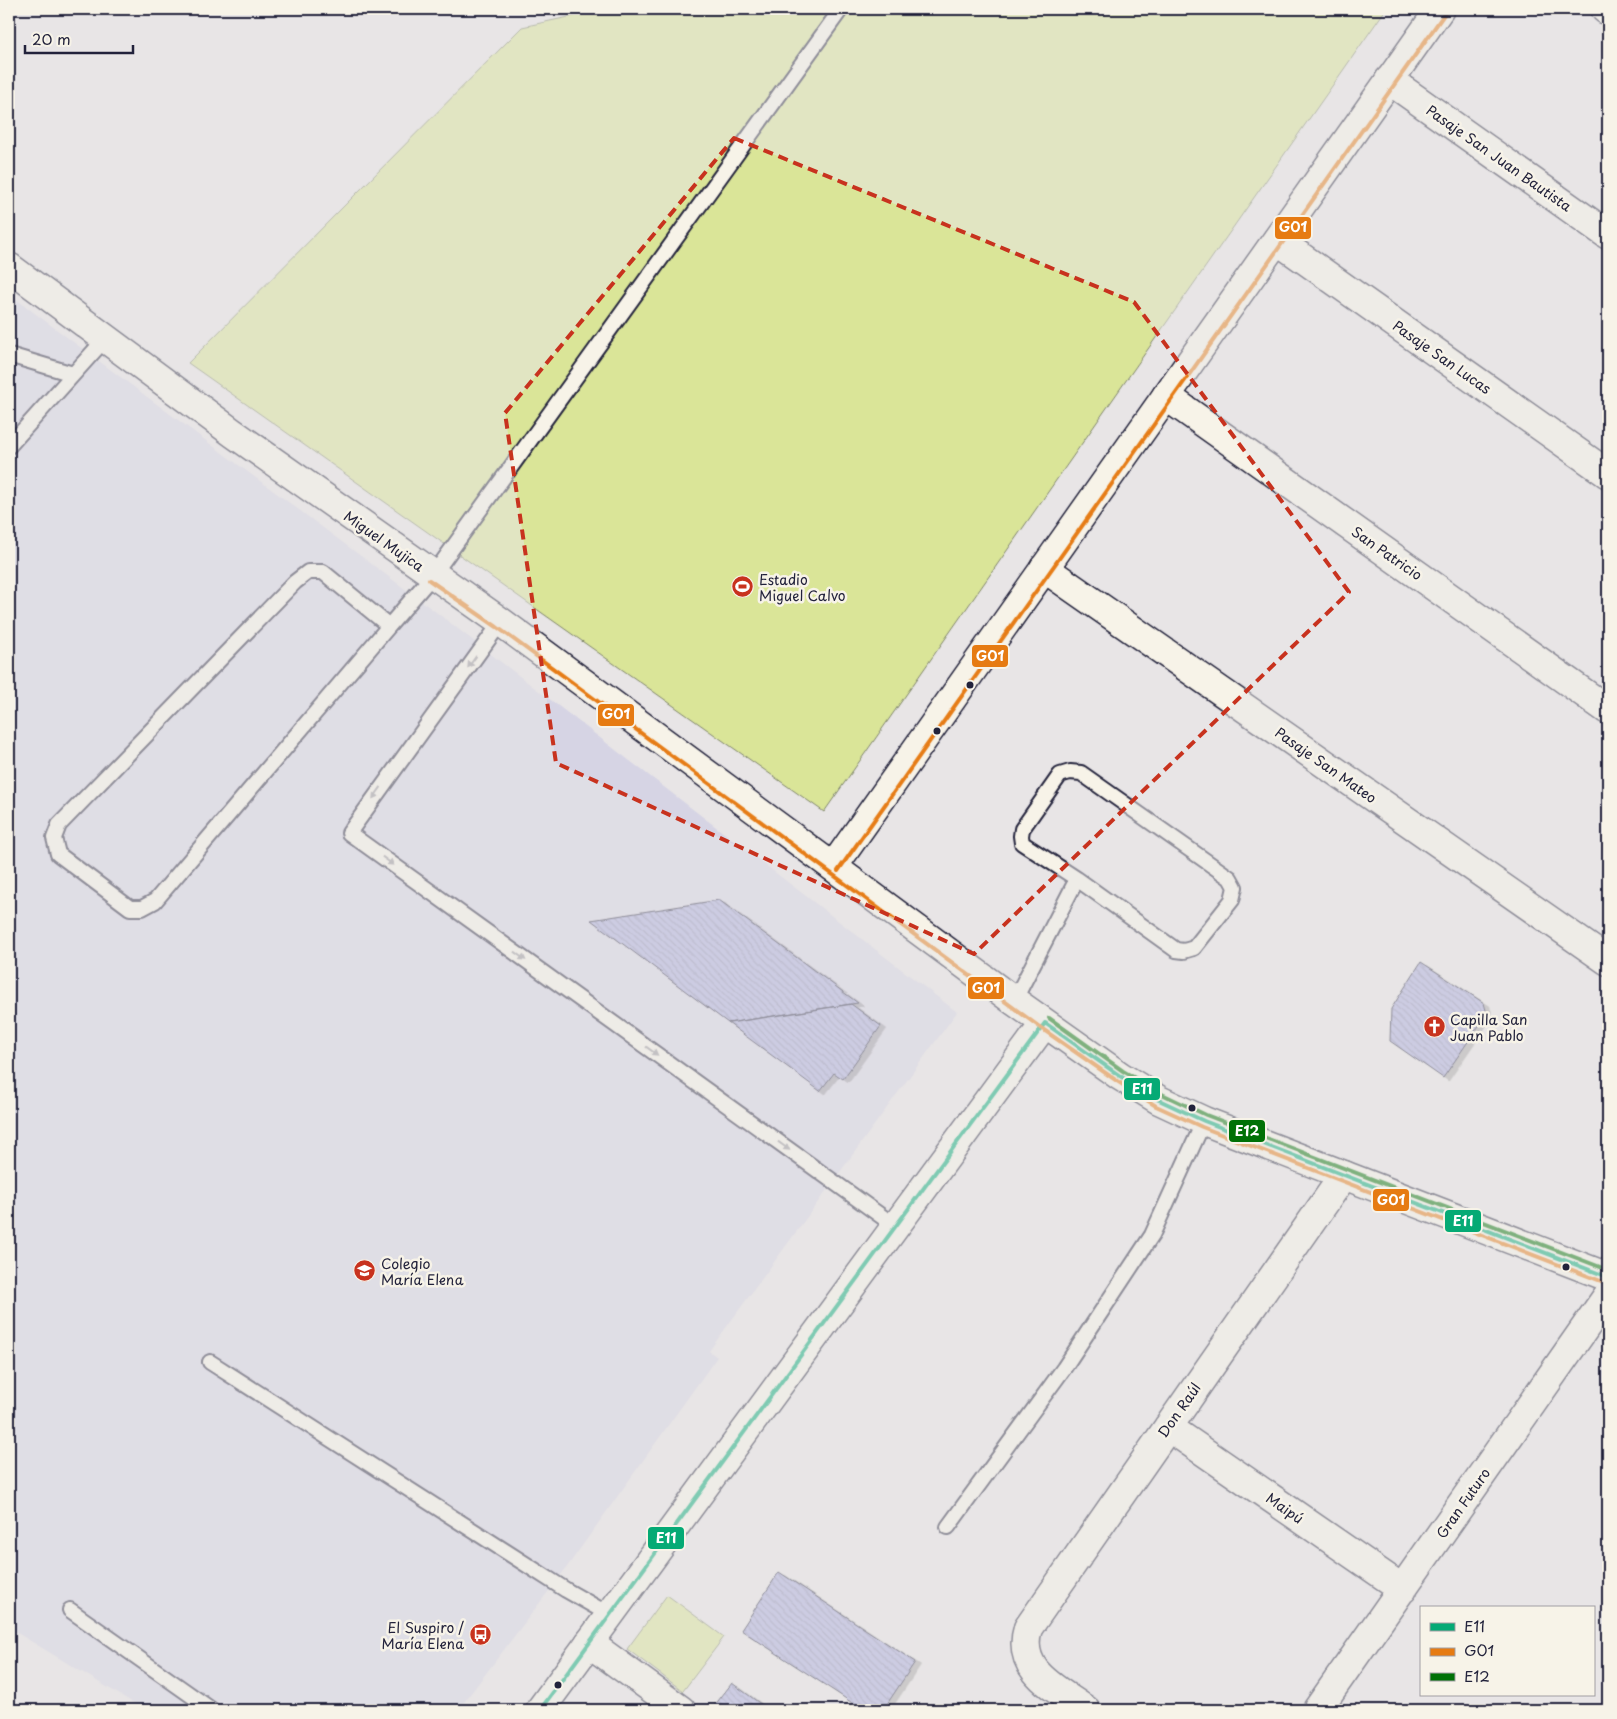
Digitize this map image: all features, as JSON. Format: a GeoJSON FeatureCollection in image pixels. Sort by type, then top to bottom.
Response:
{"type":"FeatureCollection","features":[{"type":"Feature","properties":{"kind":"street"},"geometry":{"type":"LineString","coordinates":[[833,867],[1440,9]]}},
{"type":"Feature","properties":{"kind":"street","name":"Pasaje San Juan Bautista"},"geometry":{"type":"LineString","coordinates":[[1389,80],[1608,235]]}},
{"type":"Feature","properties":{"kind":"street","name":"Pasaje San Lucas"},"geometry":{"type":"LineString","coordinates":[[1277,240],[1608,474]]}},
{"type":"Feature","properties":{"kind":"street","name":"Miguel Mujica"},"geometry":{"type":"LineString","coordinates":[[9,267],[240,438],[501,622],[1014,1001],[1120,1076],[1159,1100],[1204,1121],[1608,1277]]}},
{"type":"Feature","properties":{"kind":"street","name":"San Patricio"},"geometry":{"type":"LineString","coordinates":[[1166,396],[1608,710]]}},
{"type":"Feature","properties":{"kind":"street","name":"Pasaje San Mateo"},"geometry":{"type":"LineString","coordinates":[[1044,568],[1608,961]]}},
{"type":"Feature","properties":{"kind":"street"},"geometry":{"type":"LineString","coordinates":[[540,1710],[1045,1023]]}},
{"type":"Feature","properties":{"kind":"street","name":"Don Raúl"},"geometry":{"type":"LineString","coordinates":[[1086,1710],[1034,1671],[1024,1650],[1024,1638],[1028,1628],[1033,1618],[1344,1174]]}},
{"type":"Feature","properties":{"kind":"street","name":"Gran Futuro"},"geometry":{"type":"LineString","coordinates":[[1318,1710],[1608,1295]]}},
{"type":"Feature","properties":{"kind":"street","name":"Maipú"},"geometry":{"type":"LineString","coordinates":[[1168,1427],[1402,1589]]}},
{"type":"Feature","properties":{"kind":"street"},"geometry":{"type":"LineString","coordinates":[[590,1643],[681,1710]]}},
{"type":"Feature","properties":{"kind":"lane"},"geometry":{"type":"LineString","coordinates":[[389,626],[323,572],[308,572],[295,582],[59,824],[54,838],[58,854],[130,908],[142,908],[155,901],[433,575],[839,12]]}},
{"type":"Feature","properties":{"kind":"lane"},"geometry":{"type":"LineString","coordinates":[[9,446],[105,339]]}},
{"type":"Feature","properties":{"kind":"lane"},"geometry":{"type":"LineString","coordinates":[[9,355],[74,374]]}},
{"type":"Feature","properties":{"kind":"lane"},"geometry":{"type":"LineString","coordinates":[[501,622],[348,833],[895,1226]]}},
{"type":"Feature","properties":{"kind":"lane"},"geometry":{"type":"LineString","coordinates":[[1070,772],[1081,773],[1089,778],[1230,878],[1235,887],[1232,900],[1194,948],[1184,951],[1176,950],[1077,879],[1022,843],[1021,836],[1022,829],[1060,775],[1070,772]]}},
{"type":"Feature","properties":{"kind":"lane"},"geometry":{"type":"LineString","coordinates":[[1014,1001],[1077,879]]}},
{"type":"Feature","properties":{"kind":"lane"},"geometry":{"type":"LineString","coordinates":[[948,1526],[1064,1368],[1152,1235],[1204,1121]]}},
{"type":"Feature","properties":{"kind":"lane"},"geometry":{"type":"LineString","coordinates":[[210,1362],[566,1590],[610,1615]]}},
{"type":"Feature","properties":{"kind":"lane"},"geometry":{"type":"LineString","coordinates":[[70,1610],[212,1710]]}},
{"type":"Feature","properties":{"kind":"highlighted area"},"geometry":{"type":"Polygon","coordinates":[[[734,138],[1134,302],[1349,592],[974,954],[556,763],[505,413],[734,138]]]}},
{"type":"Feature","properties":{"kind":"shaded area"},"geometry":{"type":"Polygon","coordinates":[[[9,294],[436,612],[957,1012],[709,1351],[717,1357],[567,1567],[458,1710],[145,1710],[9,1628],[9,294]]]}},
{"type":"Feature","properties":{"kind":"green space","name":"Estadio Miguel Calvo"},"geometry":{"type":"Polygon","coordinates":[[[606,9],[1386,9],[824,812],[188,363],[522,27],[606,9]]]}},
{"type":"Feature","properties":{"kind":"green space"},"geometry":{"type":"Polygon","coordinates":[[[667,1595],[724,1637],[683,1691],[627,1649],[667,1595]]]}},
{"type":"Feature","properties":{"kind":"building"},"geometry":{"type":"Polygon","coordinates":[[[719,900],[858,1003],[728,1023],[591,920],[719,900]]]}},
{"type":"Feature","properties":{"kind":"building","name":"Capilla San Juan Pablo"},"geometry":{"type":"Polygon","coordinates":[[[1421,962],[1484,1003],[1487,1014],[1443,1078],[1390,1041],[1391,1009],[1421,962]]]}},
{"type":"Feature","properties":{"kind":"building"},"geometry":{"type":"Polygon","coordinates":[[[851,1004],[881,1026],[843,1079],[834,1073],[820,1091],[728,1023],[851,1004]]]}},
{"type":"Feature","properties":{"kind":"building"},"geometry":{"type":"Polygon","coordinates":[[[779,1572],[915,1662],[883,1710],[863,1710],[741,1630],[779,1572]]]}},
{"type":"Feature","properties":{"kind":"building"},"geometry":{"type":"Polygon","coordinates":[[[732,1683],[769,1710],[711,1710],[732,1683]]]}},
{"type":"Feature","properties":{"kind":"transit line","name":"G01"},"geometry":{"type":"LineString","coordinates":[[838,871],[1445,13]]}},
{"type":"Feature","properties":{"kind":"transit line","name":"G01"},"geometry":{"type":"LineString","coordinates":[[429,580],[497,627],[1041,1028],[1156,1106],[1202,1127],[1606,1283]]}},
{"type":"Feature","properties":{"kind":"transit line","name":"E12"},"geometry":{"type":"LineString","coordinates":[[1049,1018],[1123,1071],[1162,1094],[1206,1115],[1608,1270]]}},
{"type":"Feature","properties":{"kind":"transit line","name":"E11"},"geometry":{"type":"LineString","coordinates":[[1045,1023],[1120,1076],[1159,1100],[1204,1121],[1608,1277]]}},
{"type":"Feature","properties":{"kind":"transit line","name":"E11"},"geometry":{"type":"LineString","coordinates":[[540,1710],[1045,1023]]}},
{"type":"Feature","properties":{"kind":"place","name":"Estadio Miguel Calvo"},"geometry":{"type":"Point","coordinates":[743,587]}},
{"type":"Feature","properties":{"kind":"place","name":"Capilla San Juan Pablo"},"geometry":{"type":"Point","coordinates":[1434,1027]}},
{"type":"Feature","properties":{"kind":"place","name":"Colegio María Elena"},"geometry":{"type":"Point","coordinates":[365,1271]}},
{"type":"Feature","properties":{"kind":"place","name":"El Suspiro / María Elena"},"geometry":{"type":"Point","coordinates":[480,1635]}}]}
